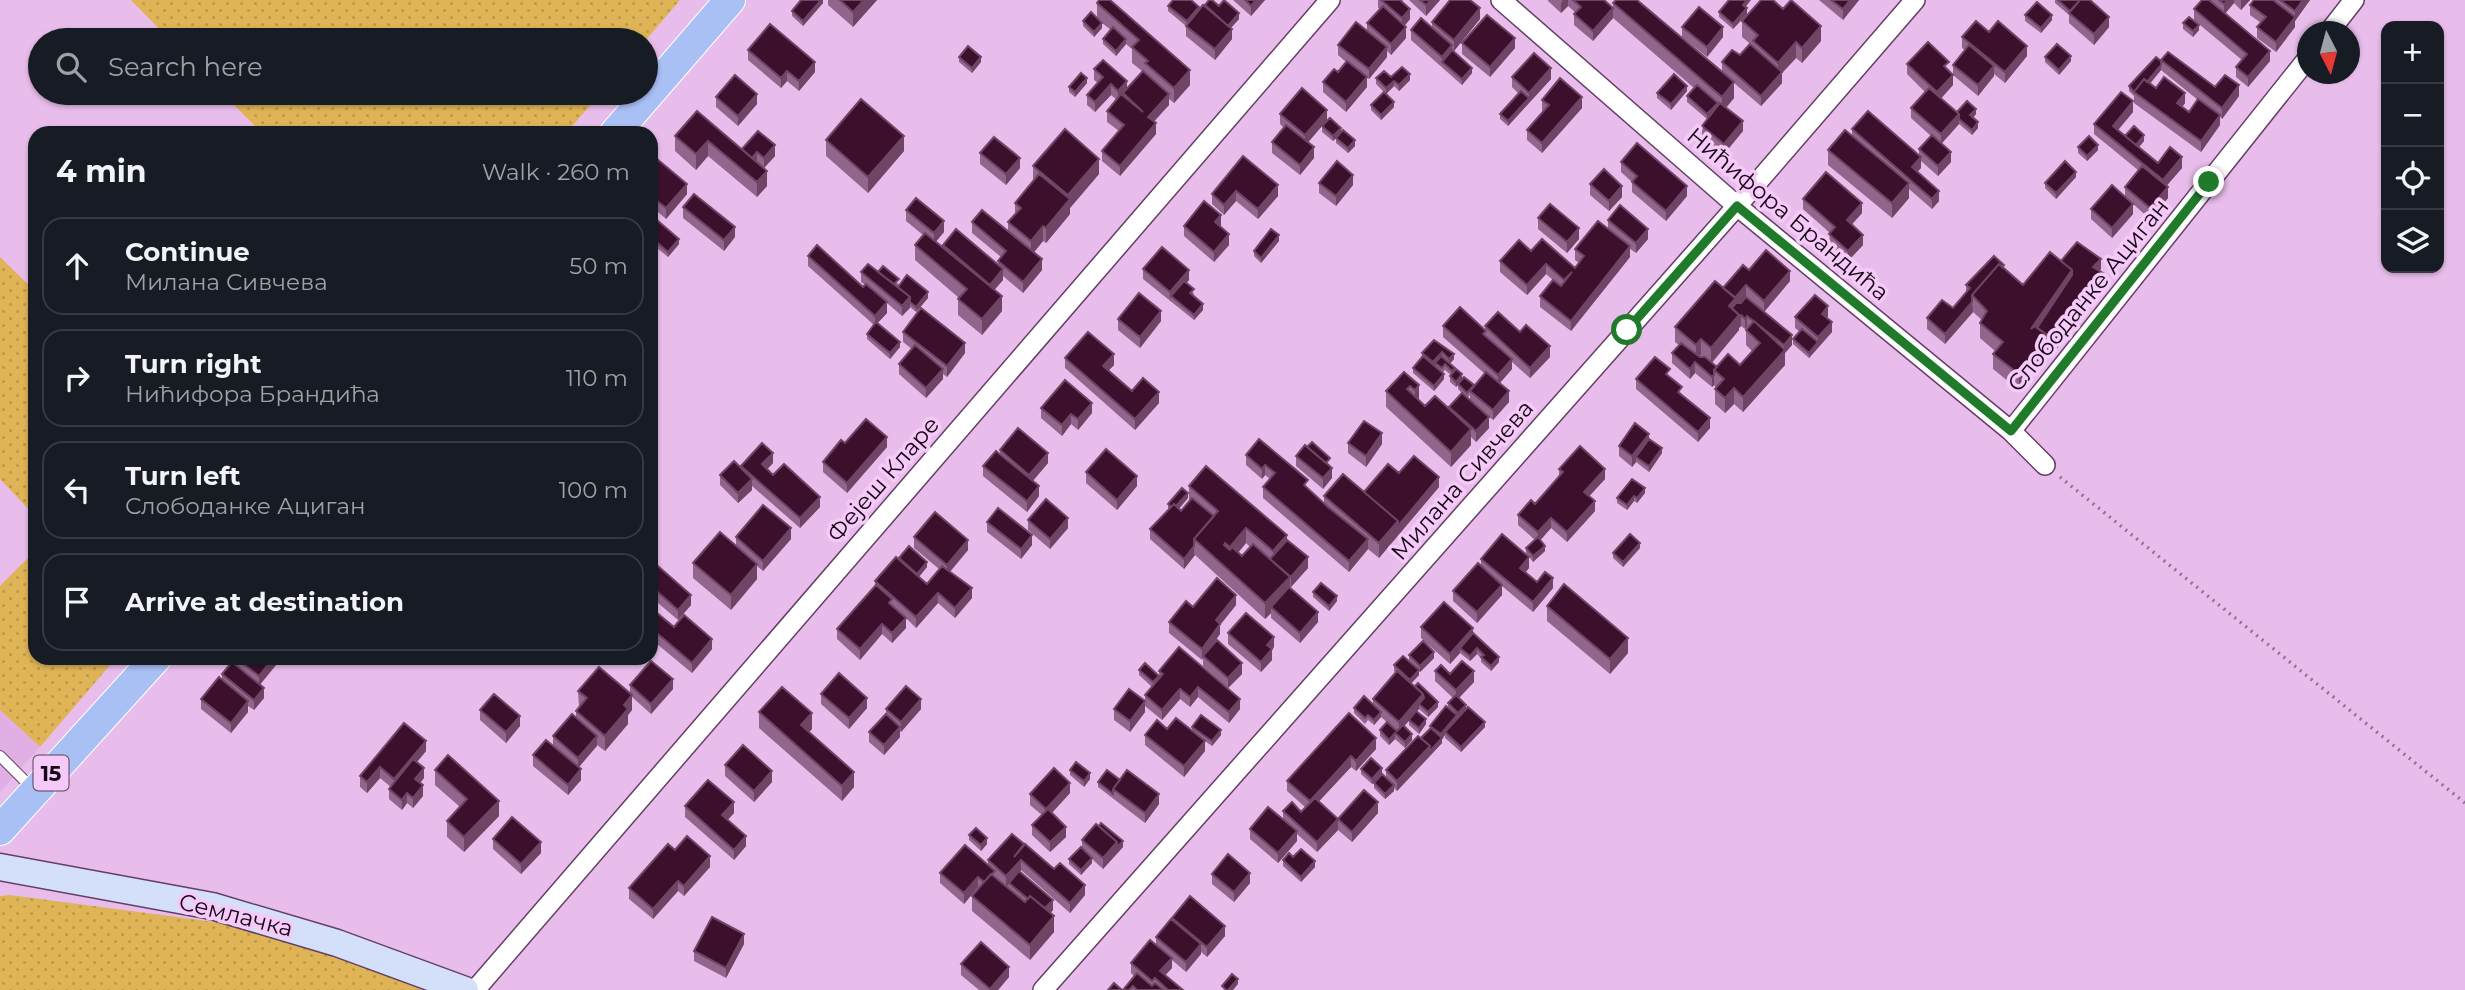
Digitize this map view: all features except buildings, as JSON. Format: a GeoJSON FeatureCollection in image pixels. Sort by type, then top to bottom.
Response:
{"type":"FeatureCollection","features":[{"type":"Feature","properties":{"kind":"main road"},"geometry":{"type":"LineString","coordinates":[[658,83],[730,0]]}},
{"type":"Feature","properties":{"kind":"main road"},"geometry":{"type":"LineString","coordinates":[[621,126],[639,105]]}},
{"type":"Feature","properties":{"kind":"main road","name":"15"},"geometry":{"type":"LineString","coordinates":[[0,830],[150,665]]}},
{"type":"Feature","properties":{"kind":"main road","name":"Семлачка"},"geometry":{"type":"LineString","coordinates":[[0,867],[223,909],[338,943],[465,990]]}},
{"type":"Feature","properties":{"kind":"street","name":"Фејеш Кларе"},"geometry":{"type":"LineString","coordinates":[[475,990],[1330,0]]}},
{"type":"Feature","properties":{"kind":"street","name":"Нићифора Брандића"},"geometry":{"type":"LineString","coordinates":[[1502,0],[1737,206],[2011,431],[2045,465]]}},
{"type":"Feature","properties":{"kind":"street","name":"Милана Сивчева"},"geometry":{"type":"LineString","coordinates":[[1043,990],[1737,206],[1915,0]]}},
{"type":"Feature","properties":{"kind":"street"},"geometry":{"type":"LineString","coordinates":[[2338,21],[2354,0]]}},
{"type":"Feature","properties":{"kind":"street","name":"Слободанке Ациган"},"geometry":{"type":"LineString","coordinates":[[2011,431],[2297,72]]}},
{"type":"Feature","properties":{"kind":"lane"},"geometry":{"type":"LineString","coordinates":[[0,756],[35,790]]}},
{"type":"Feature","properties":{"kind":"path"},"geometry":{"type":"LineString","coordinates":[[2045,465],[2465,803]]}},
{"type":"Feature","properties":{"kind":"shaded area"},"geometry":{"type":"Polygon","coordinates":[[[131,0],[680,0],[656,28],[158,28],[131,0]]]}},
{"type":"Feature","properties":{"kind":"shaded area"},"geometry":{"type":"Polygon","coordinates":[[[234,105],[590,105],[572,126],[255,126],[234,105]]]}},
{"type":"Feature","properties":{"kind":"shaded area"},"geometry":{"type":"Polygon","coordinates":[[[0,257],[28,284],[28,509],[0,479],[0,257]]]}},
{"type":"Feature","properties":{"kind":"shaded area"},"geometry":{"type":"Polygon","coordinates":[[[28,558],[28,665],[110,665],[40,747],[0,710],[0,586],[28,558]]]}},
{"type":"Feature","properties":{"kind":"shaded area"},"geometry":{"type":"Polygon","coordinates":[[[0,710],[40,747],[0,792],[0,710]]]}},
{"type":"Feature","properties":{"kind":"shaded area"},"geometry":{"type":"Polygon","coordinates":[[[10,895],[215,922],[301,942],[422,990],[0,990],[0,896],[10,895]]]}},
{"type":"Feature","properties":{"kind":"route"},"geometry":{"type":"LineString","coordinates":[[1627,330],[1737,206],[2011,431],[2209,182]]}}]}
